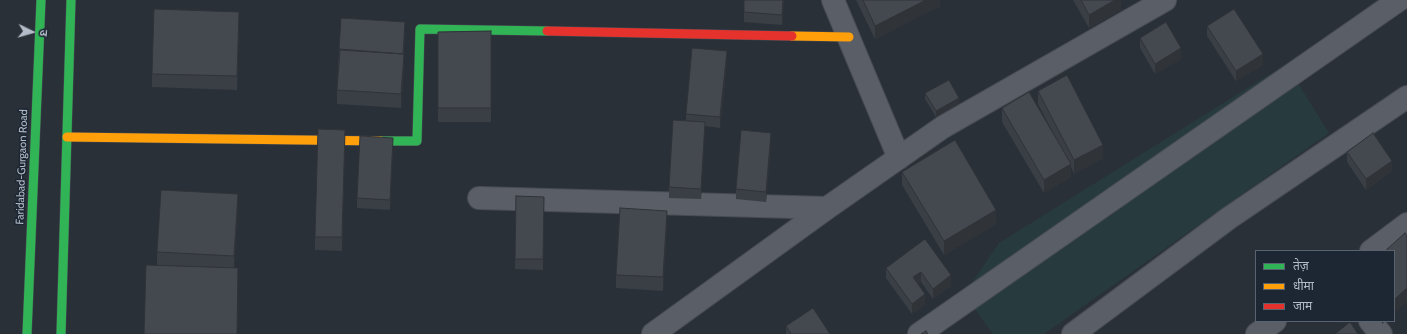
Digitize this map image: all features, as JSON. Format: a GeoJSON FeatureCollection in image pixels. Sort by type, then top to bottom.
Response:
{"type":"FeatureCollection","features":[{"type":"Feature","properties":{"kind":"street","name":"Faridabad-Gurgaon Road"},"geometry":{"type":"LineString","coordinates":[[27,334],[41,0]]}},
{"type":"Feature","properties":{"kind":"street"},"geometry":{"type":"LineString","coordinates":[[61,334],[71,0]]}},
{"type":"Feature","properties":{"kind":"street"},"geometry":{"type":"LineString","coordinates":[[833,0],[899,158]]}},
{"type":"Feature","properties":{"kind":"street"},"geometry":{"type":"LineString","coordinates":[[653,334],[827,208],[943,127],[1165,0]]}},
{"type":"Feature","properties":{"kind":"street"},"geometry":{"type":"LineString","coordinates":[[919,334],[1399,0]]}},
{"type":"Feature","properties":{"kind":"street"},"geometry":{"type":"LineString","coordinates":[[67,137],[417,141],[420,29],[848,37]]}},
{"type":"Feature","properties":{"kind":"street"},"geometry":{"type":"LineString","coordinates":[[1073,334],[1229,218],[1407,97]]}},
{"type":"Feature","properties":{"kind":"street"},"geometry":{"type":"LineString","coordinates":[[479,198],[827,208]]}},
{"type":"Feature","properties":{"kind":"street"},"geometry":{"type":"LineString","coordinates":[[1372,250],[1407,224]]}},
{"type":"Feature","properties":{"kind":"street"},"geometry":{"type":"LineString","coordinates":[[1257,334],[1274,322]]}},
{"type":"Feature","properties":{"kind":"street"},"geometry":{"type":"LineString","coordinates":[[1371,322],[1381,334]]}},
{"type":"Feature","properties":{"kind":"green space"},"geometry":{"type":"Polygon","coordinates":[[[1286,64],[1329,133],[1044,334],[993,334],[964,294],[999,243],[1286,64]]]}},
{"type":"Feature","properties":{"kind":"building"},"geometry":{"type":"Polygon","coordinates":[[[744,0],[783,0],[782,15],[744,12],[744,0]]]}},
{"type":"Feature","properties":{"kind":"building"},"geometry":{"type":"Polygon","coordinates":[[[863,0],[926,0],[875,26],[863,0]]]}},
{"type":"Feature","properties":{"kind":"building"},"geometry":{"type":"Polygon","coordinates":[[[1081,0],[1115,0],[1089,15],[1081,0]]]}},
{"type":"Feature","properties":{"kind":"building"},"geometry":{"type":"Polygon","coordinates":[[[154,9],[239,12],[237,76],[152,74],[154,9]]]}},
{"type":"Feature","properties":{"kind":"building"},"geometry":{"type":"Polygon","coordinates":[[[1234,9],[1263,54],[1236,71],[1207,26],[1234,9]]]}},
{"type":"Feature","properties":{"kind":"building"},"geometry":{"type":"Polygon","coordinates":[[[341,18],[405,22],[403,54],[339,49],[341,18]]]}},
{"type":"Feature","properties":{"kind":"building"},"geometry":{"type":"Polygon","coordinates":[[[1166,22],[1181,48],[1155,64],[1140,38],[1166,22]]]}},
{"type":"Feature","properties":{"kind":"building"},"geometry":{"type":"Polygon","coordinates":[[[491,31],[491,108],[438,108],[438,32],[491,31]]]}},
{"type":"Feature","properties":{"kind":"building"},"geometry":{"type":"Polygon","coordinates":[[[692,48],[727,51],[720,117],[686,114],[692,48]]]}},
{"type":"Feature","properties":{"kind":"building"},"geometry":{"type":"Polygon","coordinates":[[[340,50],[404,54],[401,94],[337,90],[340,50]]]}},
{"type":"Feature","properties":{"kind":"building"},"geometry":{"type":"Polygon","coordinates":[[[1067,75],[1103,145],[1074,160],[1038,91],[1067,75]]]}},
{"type":"Feature","properties":{"kind":"building"},"geometry":{"type":"Polygon","coordinates":[[[949,80],[959,98],[936,111],[925,93],[949,80]]]}},
{"type":"Feature","properties":{"kind":"building"},"geometry":{"type":"Polygon","coordinates":[[[1029,92],[1071,164],[1044,180],[1002,108],[1029,92]]]}},
{"type":"Feature","properties":{"kind":"building"},"geometry":{"type":"Polygon","coordinates":[[[673,120],[705,122],[701,189],[669,187],[673,120]]]}},
{"type":"Feature","properties":{"kind":"building"},"geometry":{"type":"Polygon","coordinates":[[[318,129],[345,130],[342,237],[315,237],[318,129]]]}},
{"type":"Feature","properties":{"kind":"building"},"geometry":{"type":"Polygon","coordinates":[[[741,130],[771,133],[766,192],[736,189],[741,130]]]}},
{"type":"Feature","properties":{"kind":"building"},"geometry":{"type":"Polygon","coordinates":[[[1373,133],[1392,161],[1366,179],[1347,152],[1373,133]]]}},
{"type":"Feature","properties":{"kind":"building"},"geometry":{"type":"Polygon","coordinates":[[[360,136],[393,138],[390,200],[357,198],[360,136]]]}},
{"type":"Feature","properties":{"kind":"building"},"geometry":{"type":"Polygon","coordinates":[[[955,140],[996,210],[944,241],[902,172],[955,140]]]}},
{"type":"Feature","properties":{"kind":"building"},"geometry":{"type":"Polygon","coordinates":[[[161,190],[238,194],[234,256],[157,252],[161,190]]]}},
{"type":"Feature","properties":{"kind":"building"},"geometry":{"type":"Polygon","coordinates":[[[516,196],[544,197],[543,259],[515,259],[516,196]]]}},
{"type":"Feature","properties":{"kind":"building"},"geometry":{"type":"Polygon","coordinates":[[[620,208],[667,211],[663,277],[616,275],[620,208]]]}},
{"type":"Feature","properties":{"kind":"building"},"geometry":{"type":"Polygon","coordinates":[[[1405,233],[1407,236],[1407,288],[1395,299],[1395,250],[1386,250],[1405,233]]]}},
{"type":"Feature","properties":{"kind":"building"},"geometry":{"type":"Polygon","coordinates":[[[925,239],[951,275],[933,289],[921,272],[913,277],[925,294],[912,304],[886,268],[925,239]]]}},
{"type":"Feature","properties":{"kind":"building"},"geometry":{"type":"Polygon","coordinates":[[[146,265],[238,268],[237,334],[144,334],[146,265]]]}},
{"type":"Feature","properties":{"kind":"building"},"geometry":{"type":"Polygon","coordinates":[[[813,308],[830,334],[791,334],[786,326],[813,308]]]}},
{"type":"Feature","properties":{"kind":"building"},"geometry":{"type":"Polygon","coordinates":[[[1350,322],[1358,334],[1335,334],[1350,322]]]}},
{"type":"Feature","properties":{"kind":"building"},"geometry":{"type":"Polygon","coordinates":[[[926,331],[928,334],[921,334],[926,331]]]}},
{"type":"Feature","properties":{"kind":"traffic: fast"},"geometry":{"type":"LineString","coordinates":[[27,334],[41,0]]}},
{"type":"Feature","properties":{"kind":"traffic: fast"},"geometry":{"type":"LineString","coordinates":[[61,334],[71,0]]}},
{"type":"Feature","properties":{"kind":"traffic: fast"},"geometry":{"type":"LineString","coordinates":[[381,141],[417,141],[420,29],[547,31]]}},
{"type":"Feature","properties":{"kind":"traffic: slow"},"geometry":{"type":"LineString","coordinates":[[792,36],[849,37]]}},
{"type":"Feature","properties":{"kind":"traffic: slow"},"geometry":{"type":"LineString","coordinates":[[67,137],[381,141]]}},
{"type":"Feature","properties":{"kind":"traffic: jam"},"geometry":{"type":"LineString","coordinates":[[547,31],[792,36]]}}]}
